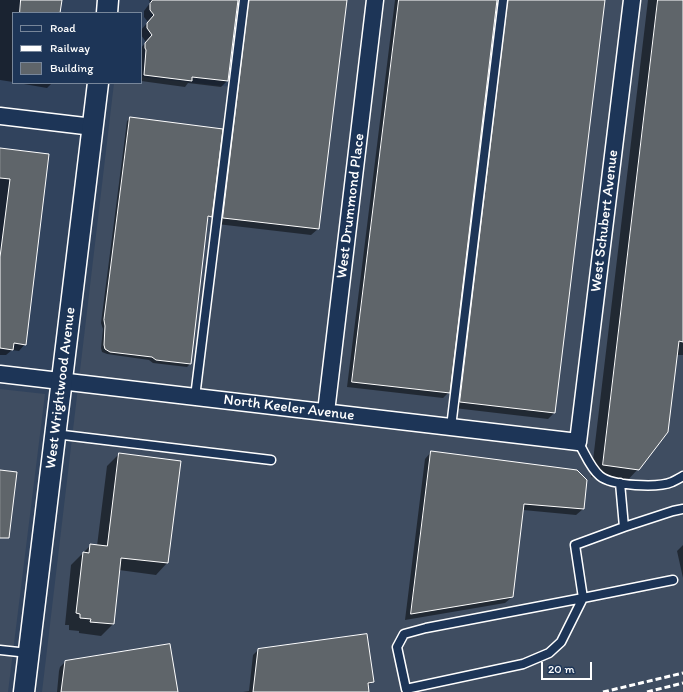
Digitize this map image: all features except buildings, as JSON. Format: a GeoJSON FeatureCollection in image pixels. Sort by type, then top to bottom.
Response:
{"type":"FeatureCollection","features":[{"type":"Feature","properties":{"kind":"street"},"geometry":{"type":"LineString","coordinates":[[107,12],[108,0]]}},
{"type":"Feature","properties":{"kind":"street","name":"West Drummond Place"},"geometry":{"type":"LineString","coordinates":[[326,412],[375,0]]}},
{"type":"Feature","properties":{"kind":"street","name":"West Schubert Avenue"},"geometry":{"type":"LineString","coordinates":[[578,442],[632,0]]}},
{"type":"Feature","properties":{"kind":"street","name":"West Wrightwood Avenue"},"geometry":{"type":"LineString","coordinates":[[24,692],[98,84]]}},
{"type":"Feature","properties":{"kind":"street"},"geometry":{"type":"LineString","coordinates":[[0,116],[93,127]]}},
{"type":"Feature","properties":{"kind":"street","name":"North Keeler Avenue"},"geometry":{"type":"LineString","coordinates":[[0,374],[578,442]]}},
{"type":"Feature","properties":{"kind":"lane"},"geometry":{"type":"LineString","coordinates":[[195,397],[244,0]]}},
{"type":"Feature","properties":{"kind":"lane"},"geometry":{"type":"LineString","coordinates":[[451,427],[503,0]]}},
{"type":"Feature","properties":{"kind":"lane"},"geometry":{"type":"LineString","coordinates":[[56,434],[271,460]]}},
{"type":"Feature","properties":{"kind":"lane"},"geometry":{"type":"LineString","coordinates":[[578,442],[592,466],[600,476],[610,482],[650,486],[672,482],[683,476]]}},
{"type":"Feature","properties":{"kind":"lane"},"geometry":{"type":"LineString","coordinates":[[620,483],[624,527]]}},
{"type":"Feature","properties":{"kind":"lane"},"geometry":{"type":"LineString","coordinates":[[673,580],[583,598],[426,628],[404,634],[397,647],[406,689],[523,664],[549,652],[562,642],[583,598],[575,545],[624,527],[683,509]]}},
{"type":"Feature","properties":{"kind":"lane"},"geometry":{"type":"LineString","coordinates":[[0,650],[29,653]]}},
{"type":"Feature","properties":{"kind":"shaded area"},"geometry":{"type":"Polygon","coordinates":[[[252,0],[683,0],[683,692],[42,692],[114,84],[142,84],[142,77],[242,88],[252,0]]]}},
{"type":"Feature","properties":{"kind":"shaded area"},"geometry":{"type":"Polygon","coordinates":[[[0,389],[45,394],[8,692],[0,692],[0,389]]]}},
{"type":"Feature","properties":{"kind":"railway"},"geometry":{"type":"LineString","coordinates":[[603,692],[683,673]]}},
{"type":"Feature","properties":{"kind":"railway"},"geometry":{"type":"LineString","coordinates":[[647,692],[683,683]]}}]}
